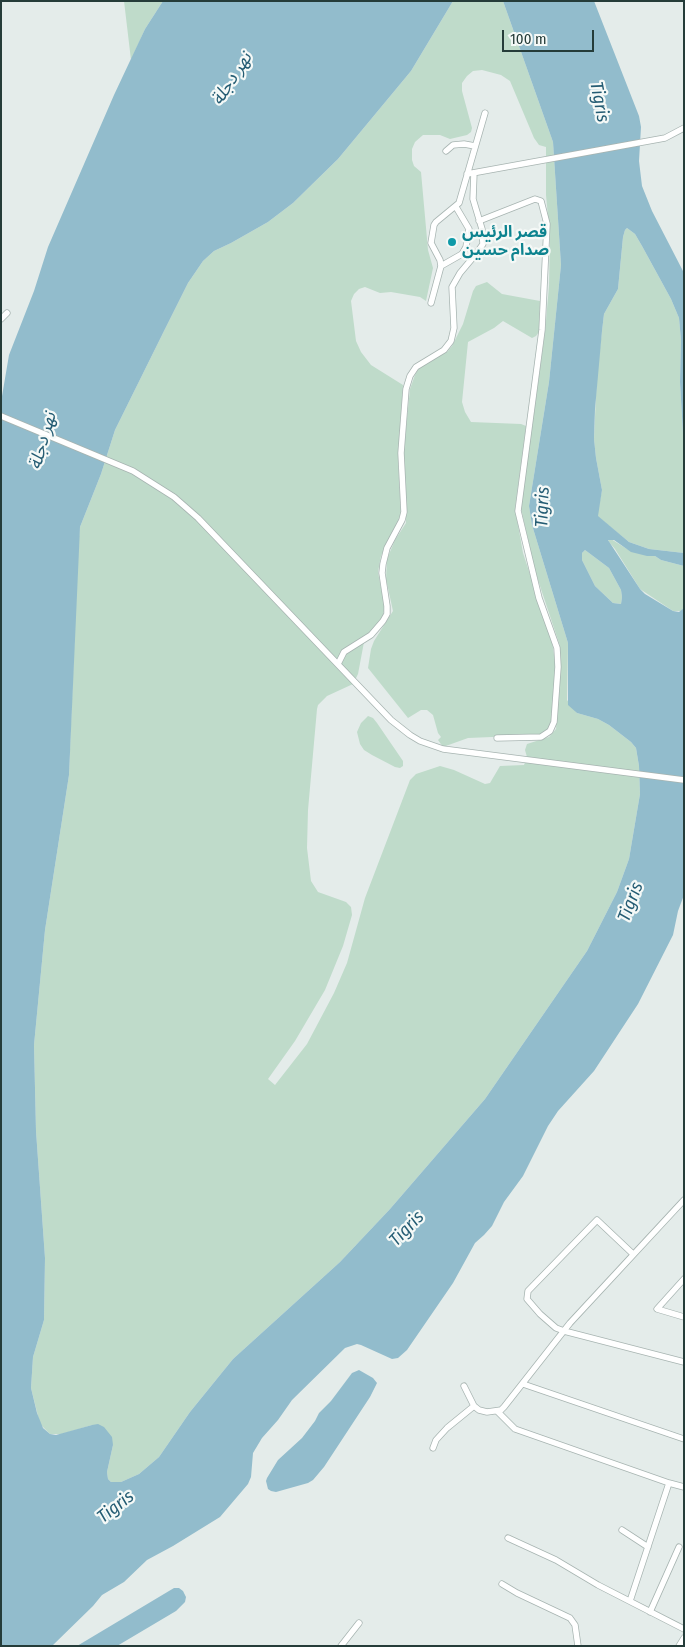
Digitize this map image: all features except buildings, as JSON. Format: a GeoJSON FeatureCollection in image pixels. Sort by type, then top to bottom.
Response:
{"type":"FeatureCollection","features":[{"type":"Feature","properties":{"kind":"street"},"geometry":{"type":"LineString","coordinates":[[338,664],[344,652],[371,635],[387,614],[382,573],[387,548],[402,520],[404,512],[401,453],[406,389],[410,376],[416,367],[444,350],[451,341],[454,328],[451,292],[457,278],[483,244],[483,236],[473,199],[471,173],[475,146],[485,113]]}},
{"type":"Feature","properties":{"kind":"street"},"geometry":{"type":"LineString","coordinates":[[471,173],[665,138],[684,128]]}},
{"type":"Feature","properties":{"kind":"street"},"geometry":{"type":"LineString","coordinates":[[446,151],[453,145],[475,146]]}},
{"type":"Feature","properties":{"kind":"street"},"geometry":{"type":"LineString","coordinates":[[431,303],[441,266],[432,243],[434,225],[459,203],[471,173]]}},
{"type":"Feature","properties":{"kind":"street"},"geometry":{"type":"LineString","coordinates":[[479,221],[536,199],[541,201],[547,224],[542,330],[518,511],[539,598],[557,648],[558,667],[554,722],[550,731],[541,738],[497,738]]}},
{"type":"Feature","properties":{"kind":"street"},"geometry":{"type":"LineString","coordinates":[[441,266],[462,254],[466,247],[469,229],[456,207]]}},
{"type":"Feature","properties":{"kind":"street"},"geometry":{"type":"LineString","coordinates":[[1,318],[7,313]]}},
{"type":"Feature","properties":{"kind":"street"},"geometry":{"type":"LineString","coordinates":[[1,416],[118,464],[161,487],[186,507],[400,728],[420,741],[443,749],[684,780]]}},
{"type":"Feature","properties":{"kind":"street"},"geometry":{"type":"LineString","coordinates":[[464,1386],[474,1406],[483,1412],[497,1411],[507,1404],[564,1332],[684,1200]]}},
{"type":"Feature","properties":{"kind":"street"},"geometry":{"type":"LineString","coordinates":[[633,1254],[597,1220],[528,1291],[528,1302],[556,1328],[564,1332],[684,1362]]}},
{"type":"Feature","properties":{"kind":"street"},"geometry":{"type":"LineString","coordinates":[[684,1279],[657,1308],[684,1317]]}},
{"type":"Feature","properties":{"kind":"street"},"geometry":{"type":"LineString","coordinates":[[523,1384],[684,1439]]}},
{"type":"Feature","properties":{"kind":"street"},"geometry":{"type":"LineString","coordinates":[[433,1448],[436,1440],[447,1428],[474,1406]]}},
{"type":"Feature","properties":{"kind":"street"},"geometry":{"type":"LineString","coordinates":[[497,1411],[515,1429],[684,1487]]}},
{"type":"Feature","properties":{"kind":"street"},"geometry":{"type":"LineString","coordinates":[[630,1601],[669,1483]]}},
{"type":"Feature","properties":{"kind":"street"},"geometry":{"type":"LineString","coordinates":[[622,1530],[648,1547]]}},
{"type":"Feature","properties":{"kind":"street"},"geometry":{"type":"LineString","coordinates":[[508,1538],[556,1560],[598,1585],[684,1629]]}},
{"type":"Feature","properties":{"kind":"street"},"geometry":{"type":"LineString","coordinates":[[650,1612],[679,1547]]}},
{"type":"Feature","properties":{"kind":"street"},"geometry":{"type":"LineString","coordinates":[[502,1584],[517,1594],[570,1618],[575,1625],[578,1646]]}},
{"type":"Feature","properties":{"kind":"street"},"geometry":{"type":"LineString","coordinates":[[341,1646],[359,1623]]}},
{"type":"Feature","properties":{"kind":"street"},"geometry":{"type":"LineString","coordinates":[[678,1646],[684,1638]]}},
{"type":"Feature","properties":{"kind":"green space"},"geometry":{"type":"Polygon","coordinates":[[[124,1],[163,1],[145,29],[131,60],[124,1]]]}},
{"type":"Feature","properties":{"kind":"green space"},"geometry":{"type":"Polygon","coordinates":[[[453,1],[503,1],[553,142],[561,265],[549,382],[529,506],[532,525],[568,643],[567,700],[577,713],[598,719],[609,725],[636,748],[640,794],[629,859],[617,892],[587,951],[485,1099],[390,1209],[340,1262],[233,1359],[190,1412],[159,1457],[139,1474],[121,1482],[111,1482],[108,1479],[107,1472],[113,1445],[92,1425],[62,1434],[50,1434],[40,1424],[31,1388],[33,1357],[44,1320],[45,1258],[36,1131],[34,1045],[45,930],[69,775],[80,527],[101,474],[115,430],[188,283],[203,261],[214,251],[268,222],[293,203],[338,159],[411,71],[453,1]],[[482,70],[473,71],[462,83],[462,91],[472,128],[471,132],[467,135],[450,139],[440,135],[423,135],[415,142],[412,149],[414,166],[421,172],[428,250],[433,268],[426,301],[420,297],[391,292],[380,293],[365,287],[359,289],[354,294],[351,301],[356,341],[361,352],[371,365],[403,385],[398,460],[401,514],[381,556],[378,572],[385,608],[382,618],[364,642],[358,674],[353,684],[327,696],[318,705],[317,709],[308,810],[307,848],[311,881],[318,892],[346,902],[351,907],[352,915],[343,946],[325,990],[295,1041],[268,1079],[275,1085],[307,1044],[334,993],[347,963],[365,898],[410,780],[416,774],[440,766],[485,784],[490,783],[500,766],[524,765],[527,757],[525,750],[527,744],[549,737],[556,729],[560,646],[535,571],[521,508],[545,332],[549,286],[550,238],[546,195],[546,147],[539,145],[534,138],[510,81],[501,75],[482,70]]]}},
{"type":"Feature","properties":{"kind":"green space"},"geometry":{"type":"Polygon","coordinates":[[[627,228],[635,234],[642,246],[671,299],[679,318],[684,451],[684,553],[649,549],[629,542],[597,516],[602,490],[594,439],[597,373],[604,314],[618,289],[623,237],[627,228]]]}},
{"type":"Feature","properties":{"kind":"green space"},"geometry":{"type":"Polygon","coordinates":[[[487,282],[502,294],[540,301],[539,332],[536,336],[532,338],[503,321],[468,342],[462,402],[471,422],[521,424],[526,426],[515,508],[523,553],[552,641],[556,665],[551,723],[548,730],[540,735],[468,738],[443,747],[438,740],[441,737],[433,715],[427,710],[421,710],[408,718],[368,668],[374,641],[393,611],[386,579],[387,559],[395,540],[406,523],[403,458],[410,389],[419,368],[448,351],[452,346],[463,324],[473,291],[476,286],[487,282]]]}},
{"type":"Feature","properties":{"kind":"green space"},"geometry":{"type":"Polygon","coordinates":[[[608,539],[627,549],[684,566],[684,608],[681,611],[673,611],[640,589],[609,542],[608,539]]]}},
{"type":"Feature","properties":{"kind":"green space"},"geometry":{"type":"Polygon","coordinates":[[[585,550],[609,568],[621,590],[621,604],[613,603],[595,586],[582,560],[582,553],[585,550]]]}},
{"type":"Feature","properties":{"kind":"green space"},"geometry":{"type":"Polygon","coordinates":[[[368,716],[377,723],[403,761],[403,766],[400,768],[372,755],[364,750],[360,744],[357,732],[361,723],[368,716]]]}},
{"type":"Feature","properties":{"kind":"water"},"geometry":{"type":"Polygon","coordinates":[[[163,1],[453,1],[411,71],[338,159],[293,203],[268,222],[214,251],[203,261],[188,283],[115,430],[101,474],[80,527],[69,775],[45,930],[34,1045],[36,1131],[45,1258],[44,1320],[33,1357],[31,1388],[43,1428],[50,1434],[56,1435],[98,1424],[104,1427],[112,1437],[113,1445],[107,1472],[108,1479],[111,1482],[121,1482],[139,1474],[159,1457],[190,1412],[233,1359],[340,1262],[390,1209],[485,1099],[587,951],[617,892],[629,859],[640,794],[636,748],[609,725],[598,719],[577,713],[568,705],[568,643],[532,525],[529,506],[549,382],[561,265],[553,142],[503,1],[594,1],[639,116],[641,127],[639,161],[642,186],[652,211],[684,273],[684,451],[679,318],[671,299],[642,246],[635,234],[627,228],[623,237],[618,289],[604,314],[594,439],[602,490],[598,516],[629,542],[649,549],[684,553],[684,566],[661,560],[655,556],[631,552],[614,540],[608,540],[645,594],[673,611],[679,612],[684,608],[684,895],[678,911],[673,935],[638,1004],[594,1071],[558,1111],[548,1126],[523,1176],[504,1202],[492,1226],[475,1243],[453,1283],[407,1350],[398,1358],[392,1359],[357,1344],[345,1348],[292,1400],[262,1438],[253,1453],[251,1477],[248,1484],[220,1517],[147,1560],[124,1582],[102,1595],[52,1646],[1,1646],[1,402],[9,355],[34,291],[48,247],[145,29],[163,1]],[[585,550],[582,553],[582,560],[595,586],[613,603],[621,604],[621,590],[609,568],[585,550]]]}},
{"type":"Feature","properties":{"kind":"water"},"geometry":{"type":"Polygon","coordinates":[[[359,1370],[373,1378],[377,1383],[370,1397],[324,1467],[308,1483],[276,1492],[268,1489],[267,1478],[278,1460],[302,1438],[319,1413],[331,1401],[352,1373],[359,1370]]]}},
{"type":"Feature","properties":{"kind":"water"},"geometry":{"type":"Polygon","coordinates":[[[174,1588],[179,1588],[183,1591],[186,1597],[185,1602],[176,1611],[117,1646],[77,1646],[174,1588]]]}},
{"type":"Feature","properties":{"kind":"place","name":"قصر الرئيس صدام حسين"},"geometry":{"type":"Point","coordinates":[452,242]}},
{"type":"Feature","properties":{"kind":"water label","name":"نهر دجلة"},"geometry":{"type":"Point","coordinates":[232,79]}},
{"type":"Feature","properties":{"kind":"water label","name":"Tigris"},"geometry":{"type":"Point","coordinates":[599,102]}},
{"type":"Feature","properties":{"kind":"water label","name":"نهر دجلة"},"geometry":{"type":"Point","coordinates":[43,441]}},
{"type":"Feature","properties":{"kind":"water label","name":"Tigris"},"geometry":{"type":"Point","coordinates":[543,507]}},
{"type":"Feature","properties":{"kind":"water label","name":"Tigris"},"geometry":{"type":"Point","coordinates":[631,902]}},
{"type":"Feature","properties":{"kind":"water label","name":"Tigris"},"geometry":{"type":"Point","coordinates":[407,1229]}},
{"type":"Feature","properties":{"kind":"water label","name":"Tigris"},"geometry":{"type":"Point","coordinates":[116,1507]}}]}
